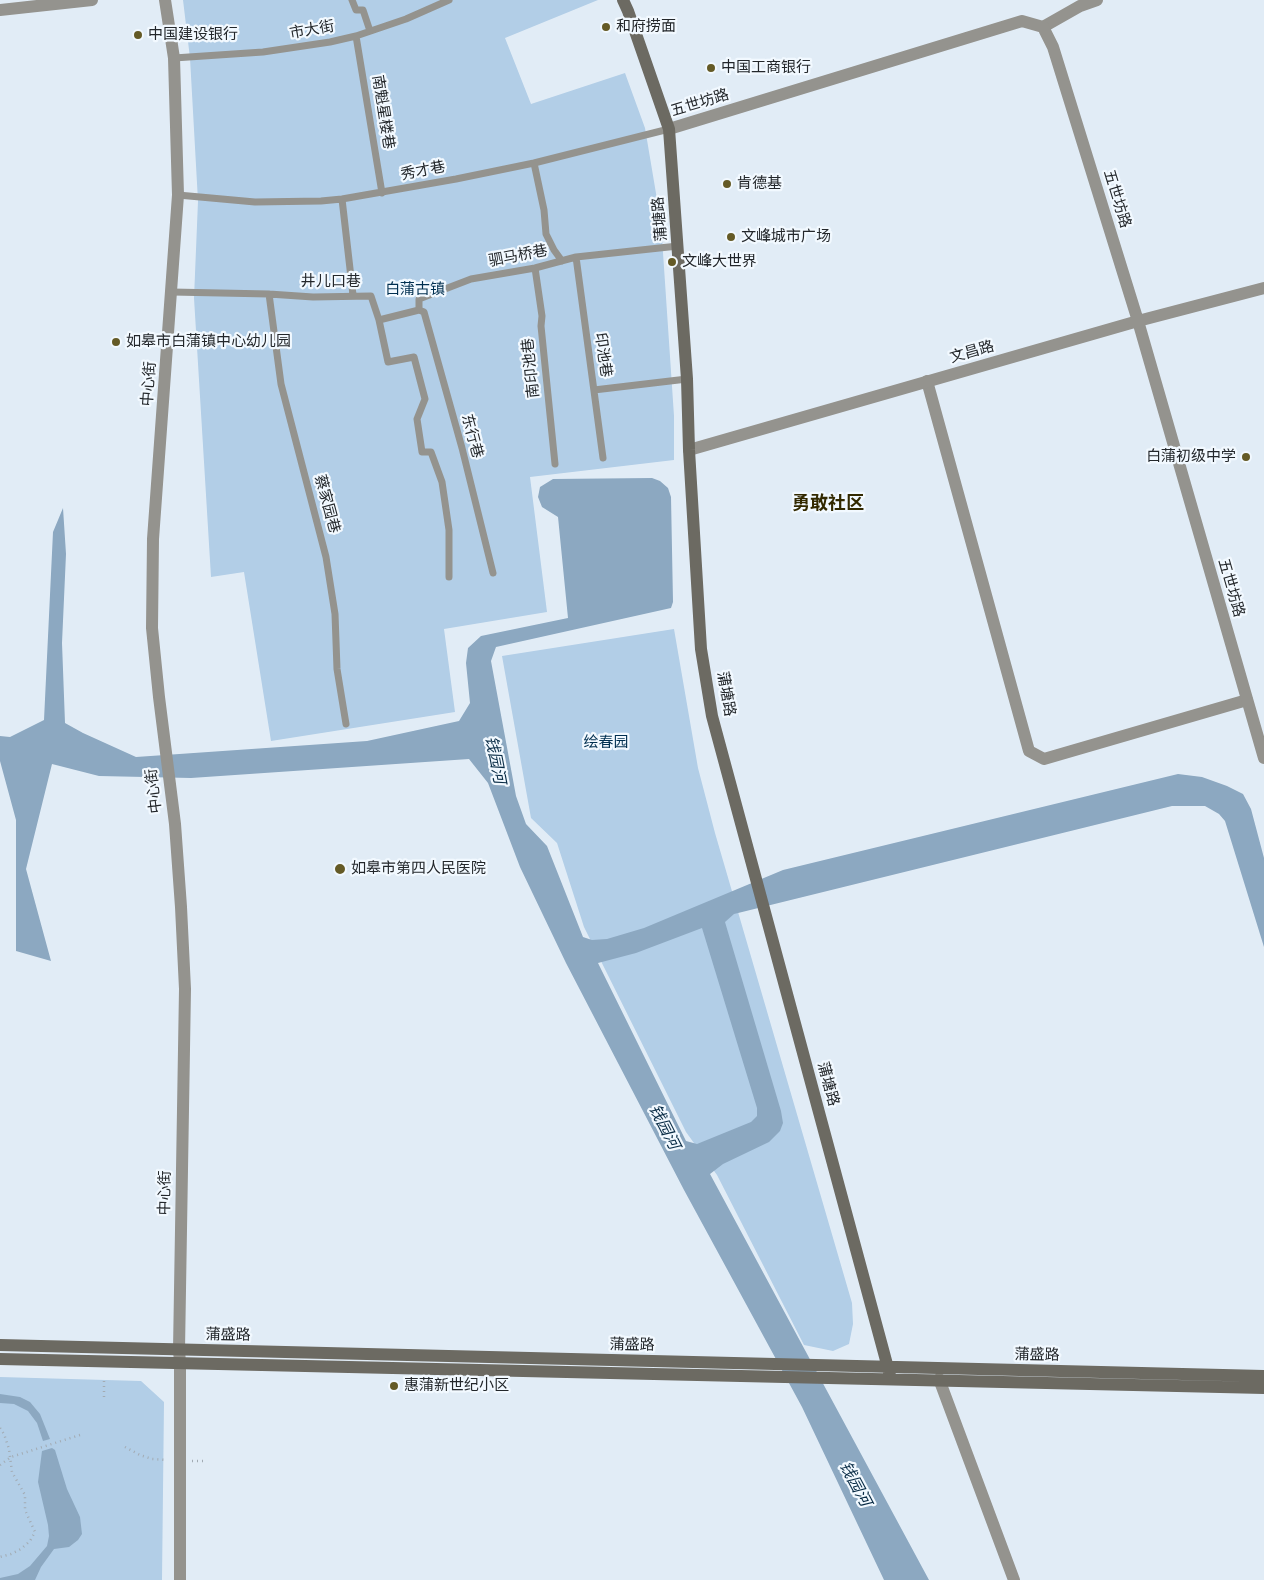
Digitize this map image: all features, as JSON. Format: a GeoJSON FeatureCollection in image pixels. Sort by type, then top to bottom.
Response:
{"type":"FeatureCollection","features":[{"type":"Feature","properties":{"kind":"main road","name":"蒲塘路"},"geometry":{"type":"LineString","coordinates":[[623,0],[668,129],[687,379],[689,450],[701,649],[712,716],[889,1374]]}},
{"type":"Feature","properties":{"kind":"main road","name":"蒲盛路"},"geometry":{"type":"LineString","coordinates":[[0,1346],[179,1356],[748,1376],[850,1378],[889,1374],[1264,1376]]}},
{"type":"Feature","properties":{"kind":"main road","name":"蒲盛路"},"geometry":{"type":"LineString","coordinates":[[0,1359],[179,1356],[839,1366],[939,1379],[1264,1388]]}},
{"type":"Feature","properties":{"kind":"street"},"geometry":{"type":"LineString","coordinates":[[0,10],[92,0]]}},
{"type":"Feature","properties":{"kind":"street","name":"中心街"},"geometry":{"type":"LineString","coordinates":[[165,0],[174,58],[178,195],[153,540],[152,628],[170,785],[180,897],[185,989],[179,1356],[180,1580]]}},
{"type":"Feature","properties":{"kind":"street"},"geometry":{"type":"LineString","coordinates":[[1043,27],[1080,6],[1097,0]]}},
{"type":"Feature","properties":{"kind":"street","name":"五世坊路"},"geometry":{"type":"LineString","coordinates":[[668,129],[1022,21],[1043,27],[1053,47],[1138,321],[1264,758]]}},
{"type":"Feature","properties":{"kind":"street","name":"文昌路"},"geometry":{"type":"LineString","coordinates":[[689,450],[1138,321],[1264,288]]}},
{"type":"Feature","properties":{"kind":"street"},"geometry":{"type":"LineString","coordinates":[[927,381],[1029,751],[1044,759],[1247,700]]}},
{"type":"Feature","properties":{"kind":"street"},"geometry":{"type":"LineString","coordinates":[[939,1379],[1014,1580]]}},
{"type":"Feature","properties":{"kind":"lane"},"geometry":{"type":"LineString","coordinates":[[352,0],[356,10],[364,10],[370,31]]}},
{"type":"Feature","properties":{"kind":"lane","name":"市大街"},"geometry":{"type":"LineString","coordinates":[[174,58],[263,52],[330,42],[356,36],[406,19],[448,0]]}},
{"type":"Feature","properties":{"kind":"lane","name":"南魁星楼巷"},"geometry":{"type":"LineString","coordinates":[[356,36],[382,193]]}},
{"type":"Feature","properties":{"kind":"lane","name":"秀才巷"},"geometry":{"type":"LineString","coordinates":[[178,195],[255,202],[342,199],[534,163],[668,129]]}},
{"type":"Feature","properties":{"kind":"lane"},"geometry":{"type":"LineString","coordinates":[[534,163],[544,210],[546,234],[562,261]]}},
{"type":"Feature","properties":{"kind":"lane"},"geometry":{"type":"LineString","coordinates":[[342,199],[353,295]]}},
{"type":"Feature","properties":{"kind":"lane","name":"驷马桥巷"},"geometry":{"type":"LineString","coordinates":[[419,310],[419,299],[471,279],[534,268],[576,257],[678,246]]}},
{"type":"Feature","properties":{"kind":"lane","name":"印池巷"},"geometry":{"type":"LineString","coordinates":[[576,257],[603,458]]}},
{"type":"Feature","properties":{"kind":"lane","name":"南印池巷"},"geometry":{"type":"LineString","coordinates":[[534,268],[542,316],[541,326],[555,464]]}},
{"type":"Feature","properties":{"kind":"lane","name":"井儿口巷"},"geometry":{"type":"LineString","coordinates":[[172,292],[313,297],[371,296],[379,320],[388,362],[414,357],[425,399],[417,419],[422,452],[431,452],[442,482],[449,530],[449,577]]}},
{"type":"Feature","properties":{"kind":"lane","name":"蔡家园巷"},"geometry":{"type":"LineString","coordinates":[[268,294],[281,384],[326,557],[335,614],[337,669],[346,724]]}},
{"type":"Feature","properties":{"kind":"lane"},"geometry":{"type":"LineString","coordinates":[[379,320],[419,310]]}},
{"type":"Feature","properties":{"kind":"lane","name":"东行巷"},"geometry":{"type":"LineString","coordinates":[[419,310],[424,312],[493,573]]}},
{"type":"Feature","properties":{"kind":"lane"},"geometry":{"type":"LineString","coordinates":[[594,390],[687,379]]}},
{"type":"Feature","properties":{"kind":"path"},"geometry":{"type":"LineString","coordinates":[[104,1380],[104,1397]]}},
{"type":"Feature","properties":{"kind":"path"},"geometry":{"type":"LineString","coordinates":[[0,1428],[7,1442],[12,1472],[23,1489],[25,1510],[35,1532],[30,1541],[21,1549],[0,1557]]}},
{"type":"Feature","properties":{"kind":"path"},"geometry":{"type":"LineString","coordinates":[[0,1465],[11,1457],[80,1435]]}},
{"type":"Feature","properties":{"kind":"path"},"geometry":{"type":"LineString","coordinates":[[126,1446],[131,1451],[152,1459],[206,1461]]}},
{"type":"Feature","properties":{"kind":"green space","name":"白蒲古镇"},"geometry":{"type":"Polygon","coordinates":[[[183,0],[598,0],[505,38],[531,104],[625,73],[645,128],[661,223],[674,416],[674,460],[530,477],[547,612],[444,629],[455,712],[271,741],[244,572],[211,577],[194,298],[198,201],[190,58],[183,0]]]}},
{"type":"Feature","properties":{"kind":"green space","name":"绘春园"},"geometry":{"type":"Polygon","coordinates":[[[674,629],[698,768],[715,833],[852,1303],[853,1324],[849,1344],[833,1351],[804,1345],[717,1175],[686,1132],[584,927],[557,843],[531,818],[502,656],[674,629]]]}},
{"type":"Feature","properties":{"kind":"green space"},"geometry":{"type":"Polygon","coordinates":[[[0,1377],[141,1381],[164,1402],[162,1580],[0,1580],[0,1377]]]}},
{"type":"Feature","properties":{"kind":"water","name":"钱园河"},"geometry":{"type":"Polygon","coordinates":[[[652,478],[660,481],[668,488],[671,497],[673,602],[671,608],[496,647],[491,661],[516,796],[526,824],[547,846],[583,937],[592,940],[607,939],[644,928],[783,870],[1178,774],[1202,777],[1227,786],[1243,794],[1251,809],[1264,858],[1264,947],[1225,821],[1219,814],[1205,806],[1172,806],[734,914],[725,922],[783,1123],[780,1131],[769,1142],[723,1164],[710,1174],[929,1580],[884,1580],[802,1407],[684,1190],[566,963],[520,867],[488,783],[469,759],[191,778],[99,776],[52,764],[26,869],[51,961],[16,951],[16,820],[0,761],[0,736],[10,737],[44,720],[53,532],[63,508],[66,554],[62,643],[65,723],[136,757],[367,741],[459,721],[470,703],[466,663],[468,648],[481,636],[568,618],[558,517],[542,507],[538,497],[540,487],[553,479],[652,478]],[[702,928],[636,953],[598,963],[686,1141],[697,1144],[751,1122],[757,1116],[757,1108],[702,928]]]}},
{"type":"Feature","properties":{"kind":"water"},"geometry":{"type":"Polygon","coordinates":[[[0,1394],[20,1397],[30,1402],[40,1414],[50,1439],[43,1441],[37,1423],[28,1411],[14,1404],[0,1403],[0,1394]]]}},
{"type":"Feature","properties":{"kind":"water"},"geometry":{"type":"Polygon","coordinates":[[[52,1448],[55,1450],[67,1489],[80,1517],[82,1534],[69,1547],[54,1549],[41,1567],[35,1580],[0,1580],[0,1578],[18,1574],[30,1566],[47,1546],[49,1536],[48,1525],[38,1482],[42,1451],[52,1448]]]}},
{"type":"Feature","properties":{"kind":"place","name":"和府捞面"},"geometry":{"type":"Point","coordinates":[606,27]}},
{"type":"Feature","properties":{"kind":"place","name":"中国建设银行"},"geometry":{"type":"Point","coordinates":[138,35]}},
{"type":"Feature","properties":{"kind":"place","name":"中国工商银行"},"geometry":{"type":"Point","coordinates":[711,68]}},
{"type":"Feature","properties":{"kind":"place","name":"肯德基"},"geometry":{"type":"Point","coordinates":[727,184]}},
{"type":"Feature","properties":{"kind":"place","name":"文峰城市广场"},"geometry":{"type":"Point","coordinates":[731,237]}},
{"type":"Feature","properties":{"kind":"place","name":"文峰大世界"},"geometry":{"type":"Point","coordinates":[672,262]}},
{"type":"Feature","properties":{"kind":"place","name":"如皋市白蒲镇中心幼儿园"},"geometry":{"type":"Point","coordinates":[116,342]}},
{"type":"Feature","properties":{"kind":"place","name":"白蒲初级中学"},"geometry":{"type":"Point","coordinates":[1246,457]}},
{"type":"Feature","properties":{"kind":"place","name":"如皋市第四人民医院"},"geometry":{"type":"Point","coordinates":[340,869]}},
{"type":"Feature","properties":{"kind":"place","name":"惠蒲新世纪小区"},"geometry":{"type":"Point","coordinates":[394,1386]}},
{"type":"Feature","properties":{"kind":"district","name":"勇敢社区"},"geometry":{"type":"Point","coordinates":[828,504]}}]}
